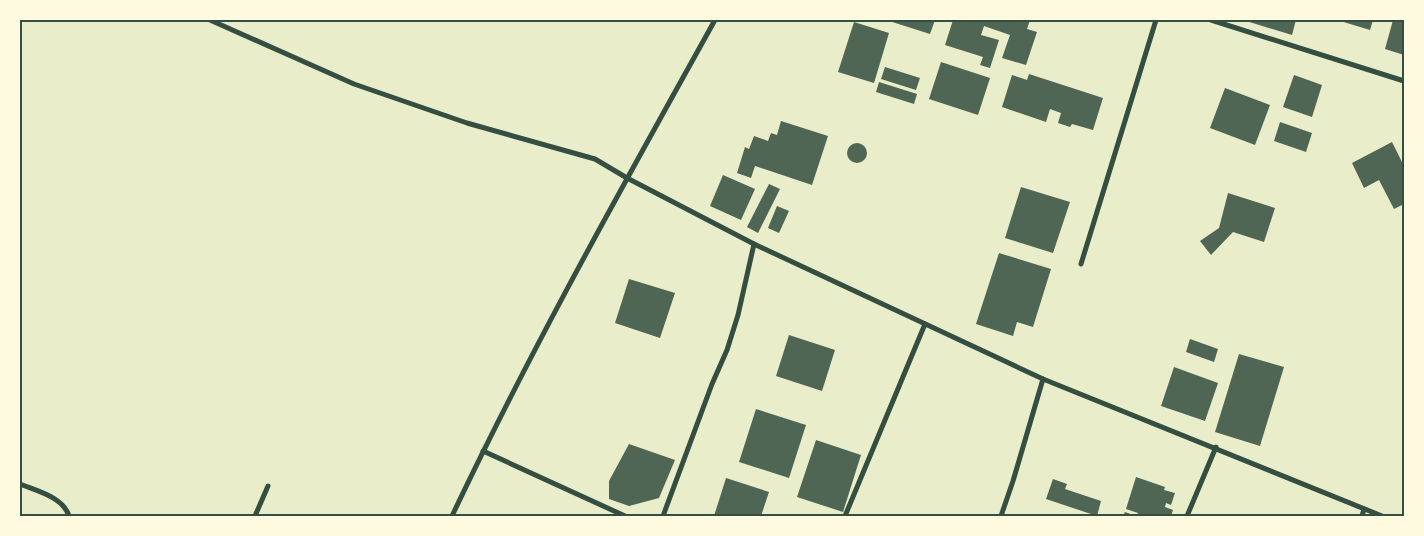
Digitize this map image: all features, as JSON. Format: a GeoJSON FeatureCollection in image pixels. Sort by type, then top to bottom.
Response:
{"type":"FeatureCollection","features":[{"type":"Feature","properties":{"kind":"street"},"geometry":{"type":"LineString","coordinates":[[210,20],[354,84],[467,123],[595,159],[627,178],[754,244],[1043,379],[1382,516]]}},
{"type":"Feature","properties":{"kind":"street"},"geometry":{"type":"LineString","coordinates":[[452,516],[483,451],[566,291],[715,20]]}},
{"type":"Feature","properties":{"kind":"street"},"geometry":{"type":"LineString","coordinates":[[1081,264],[1156,20]]}},
{"type":"Feature","properties":{"kind":"street"},"geometry":{"type":"LineString","coordinates":[[1210,20],[1404,81]]}},
{"type":"Feature","properties":{"kind":"street"},"geometry":{"type":"LineString","coordinates":[[662,516],[712,384],[727,350],[738,315],[754,244]]}},
{"type":"Feature","properties":{"kind":"street"},"geometry":{"type":"LineString","coordinates":[[845,516],[925,324]]}},
{"type":"Feature","properties":{"kind":"street"},"geometry":{"type":"LineString","coordinates":[[1000,516],[1013,481],[1043,379]]}},
{"type":"Feature","properties":{"kind":"street"},"geometry":{"type":"LineString","coordinates":[[1187,516],[1216,448]]}},
{"type":"Feature","properties":{"kind":"street"},"geometry":{"type":"LineString","coordinates":[[483,451],[625,516]]}},
{"type":"Feature","properties":{"kind":"street"},"geometry":{"type":"LineString","coordinates":[[20,484],[61,503],[69,516]]}},
{"type":"Feature","properties":{"kind":"street"},"geometry":{"type":"LineString","coordinates":[[255,516],[268,486]]}},
{"type":"Feature","properties":{"kind":"street"},"geometry":{"type":"LineString","coordinates":[[1362,516],[1364,509]]}},
{"type":"Feature","properties":{"kind":"building"},"geometry":{"type":"Polygon","coordinates":[[[886,20],[935,20],[930,34],[886,20]]]}},
{"type":"Feature","properties":{"kind":"building"},"geometry":{"type":"Polygon","coordinates":[[[953,20],[1030,20],[1027,29],[1037,32],[1026,65],[1002,58],[1010,35],[984,26],[981,35],[999,40],[990,68],[980,65],[983,57],[945,45],[953,20]]]}},
{"type":"Feature","properties":{"kind":"building"},"geometry":{"type":"Polygon","coordinates":[[[1243,20],[1296,20],[1292,35],[1243,20]]]}},
{"type":"Feature","properties":{"kind":"building"},"geometry":{"type":"Polygon","coordinates":[[[1337,20],[1373,20],[1370,30],[1337,20]]]}},
{"type":"Feature","properties":{"kind":"building"},"geometry":{"type":"Polygon","coordinates":[[[1393,20],[1404,20],[1404,55],[1385,49],[1393,20]]]}},
{"type":"Feature","properties":{"kind":"building"},"geometry":{"type":"Polygon","coordinates":[[[854,22],[889,33],[874,83],[838,72],[854,22]]]}},
{"type":"Feature","properties":{"kind":"building"},"geometry":{"type":"Polygon","coordinates":[[[941,62],[990,78],[978,115],[929,99],[941,62]]]}},
{"type":"Feature","properties":{"kind":"building"},"geometry":{"type":"Polygon","coordinates":[[[885,67],[920,78],[916,90],[881,79],[885,67]]]}},
{"type":"Feature","properties":{"kind":"building"},"geometry":{"type":"Polygon","coordinates":[[[1029,74],[1103,98],[1093,130],[1072,124],[1070,127],[1058,123],[1061,113],[1050,109],[1046,122],[1002,107],[1012,75],[1027,80],[1029,74]]]}},
{"type":"Feature","properties":{"kind":"building"},"geometry":{"type":"Polygon","coordinates":[[[1294,75],[1322,85],[1312,117],[1283,107],[1294,75]]]}},
{"type":"Feature","properties":{"kind":"building"},"geometry":{"type":"Polygon","coordinates":[[[879,82],[917,94],[914,104],[876,92],[879,82]]]}},
{"type":"Feature","properties":{"kind":"building"},"geometry":{"type":"Polygon","coordinates":[[[1225,88],[1270,105],[1255,145],[1210,128],[1225,88]]]}},
{"type":"Feature","properties":{"kind":"building"},"geometry":{"type":"Polygon","coordinates":[[[781,121],[828,136],[812,185],[755,166],[751,178],[737,173],[745,147],[749,149],[754,136],[768,141],[771,133],[777,135],[781,121]]]}},
{"type":"Feature","properties":{"kind":"building"},"geometry":{"type":"Polygon","coordinates":[[[1280,122],[1312,133],[1306,152],[1274,141],[1280,122]]]}},
{"type":"Feature","properties":{"kind":"building"},"geometry":{"type":"Polygon","coordinates":[[[1392,142],[1404,166],[1404,204],[1394,209],[1379,180],[1364,188],[1352,163],[1392,142]]]}},
{"type":"Feature","properties":{"kind":"building"},"geometry":{"type":"Polygon","coordinates":[[[857,143],[864,146],[867,153],[864,160],[857,163],[850,160],[847,153],[850,146],[857,143]]]}},
{"type":"Feature","properties":{"kind":"building"},"geometry":{"type":"Polygon","coordinates":[[[723,175],[755,189],[741,220],[710,206],[723,175]]]}},
{"type":"Feature","properties":{"kind":"building"},"geometry":{"type":"Polygon","coordinates":[[[769,184],[780,189],[758,233],[747,227],[769,184]]]}},
{"type":"Feature","properties":{"kind":"building"},"geometry":{"type":"Polygon","coordinates":[[[1021,187],[1070,202],[1053,253],[1005,238],[1021,187]]]}},
{"type":"Feature","properties":{"kind":"building"},"geometry":{"type":"Polygon","coordinates":[[[1228,193],[1275,208],[1264,242],[1233,232],[1211,255],[1200,241],[1219,228],[1228,193]]]}},
{"type":"Feature","properties":{"kind":"building"},"geometry":{"type":"Polygon","coordinates":[[[777,206],[789,211],[779,233],[768,228],[777,206]]]}},
{"type":"Feature","properties":{"kind":"building"},"geometry":{"type":"Polygon","coordinates":[[[999,253],[1051,269],[1033,327],[1017,322],[1013,336],[976,324],[999,253]]]}},
{"type":"Feature","properties":{"kind":"building"},"geometry":{"type":"Polygon","coordinates":[[[629,279],[675,293],[660,338],[615,323],[629,279]]]}},
{"type":"Feature","properties":{"kind":"building"},"geometry":{"type":"Polygon","coordinates":[[[789,335],[835,350],[822,391],[776,376],[789,335]]]}},
{"type":"Feature","properties":{"kind":"building"},"geometry":{"type":"Polygon","coordinates":[[[1190,339],[1218,349],[1214,362],[1186,352],[1190,339]]]}},
{"type":"Feature","properties":{"kind":"building"},"geometry":{"type":"Polygon","coordinates":[[[1239,354],[1284,367],[1260,446],[1215,432],[1239,354]]]}},
{"type":"Feature","properties":{"kind":"building"},"geometry":{"type":"Polygon","coordinates":[[[1174,367],[1218,383],[1205,421],[1161,406],[1174,367]]]}},
{"type":"Feature","properties":{"kind":"building"},"geometry":{"type":"Polygon","coordinates":[[[756,409],[806,425],[789,478],[739,462],[756,409]]]}},
{"type":"Feature","properties":{"kind":"building"},"geometry":{"type":"Polygon","coordinates":[[[816,440],[861,455],[843,512],[797,497],[816,440]]]}},
{"type":"Feature","properties":{"kind":"building"},"geometry":{"type":"Polygon","coordinates":[[[629,444],[675,460],[659,498],[629,506],[609,499],[609,481],[629,444]]]}},
{"type":"Feature","properties":{"kind":"building"},"geometry":{"type":"Polygon","coordinates":[[[1136,477],[1165,487],[1164,490],[1175,493],[1171,505],[1166,503],[1165,507],[1173,510],[1171,516],[1137,516],[1138,513],[1126,509],[1136,477]]]}},
{"type":"Feature","properties":{"kind":"building"},"geometry":{"type":"Polygon","coordinates":[[[726,478],[769,492],[761,516],[714,516],[726,478]]]}},
{"type":"Feature","properties":{"kind":"building"},"geometry":{"type":"Polygon","coordinates":[[[1053,479],[1067,484],[1065,489],[1101,501],[1097,516],[1046,499],[1053,479]]]}},
{"type":"Feature","properties":{"kind":"building"},"geometry":{"type":"Polygon","coordinates":[[[1125,512],[1136,516],[1123,516],[1125,512]]]}}]}
